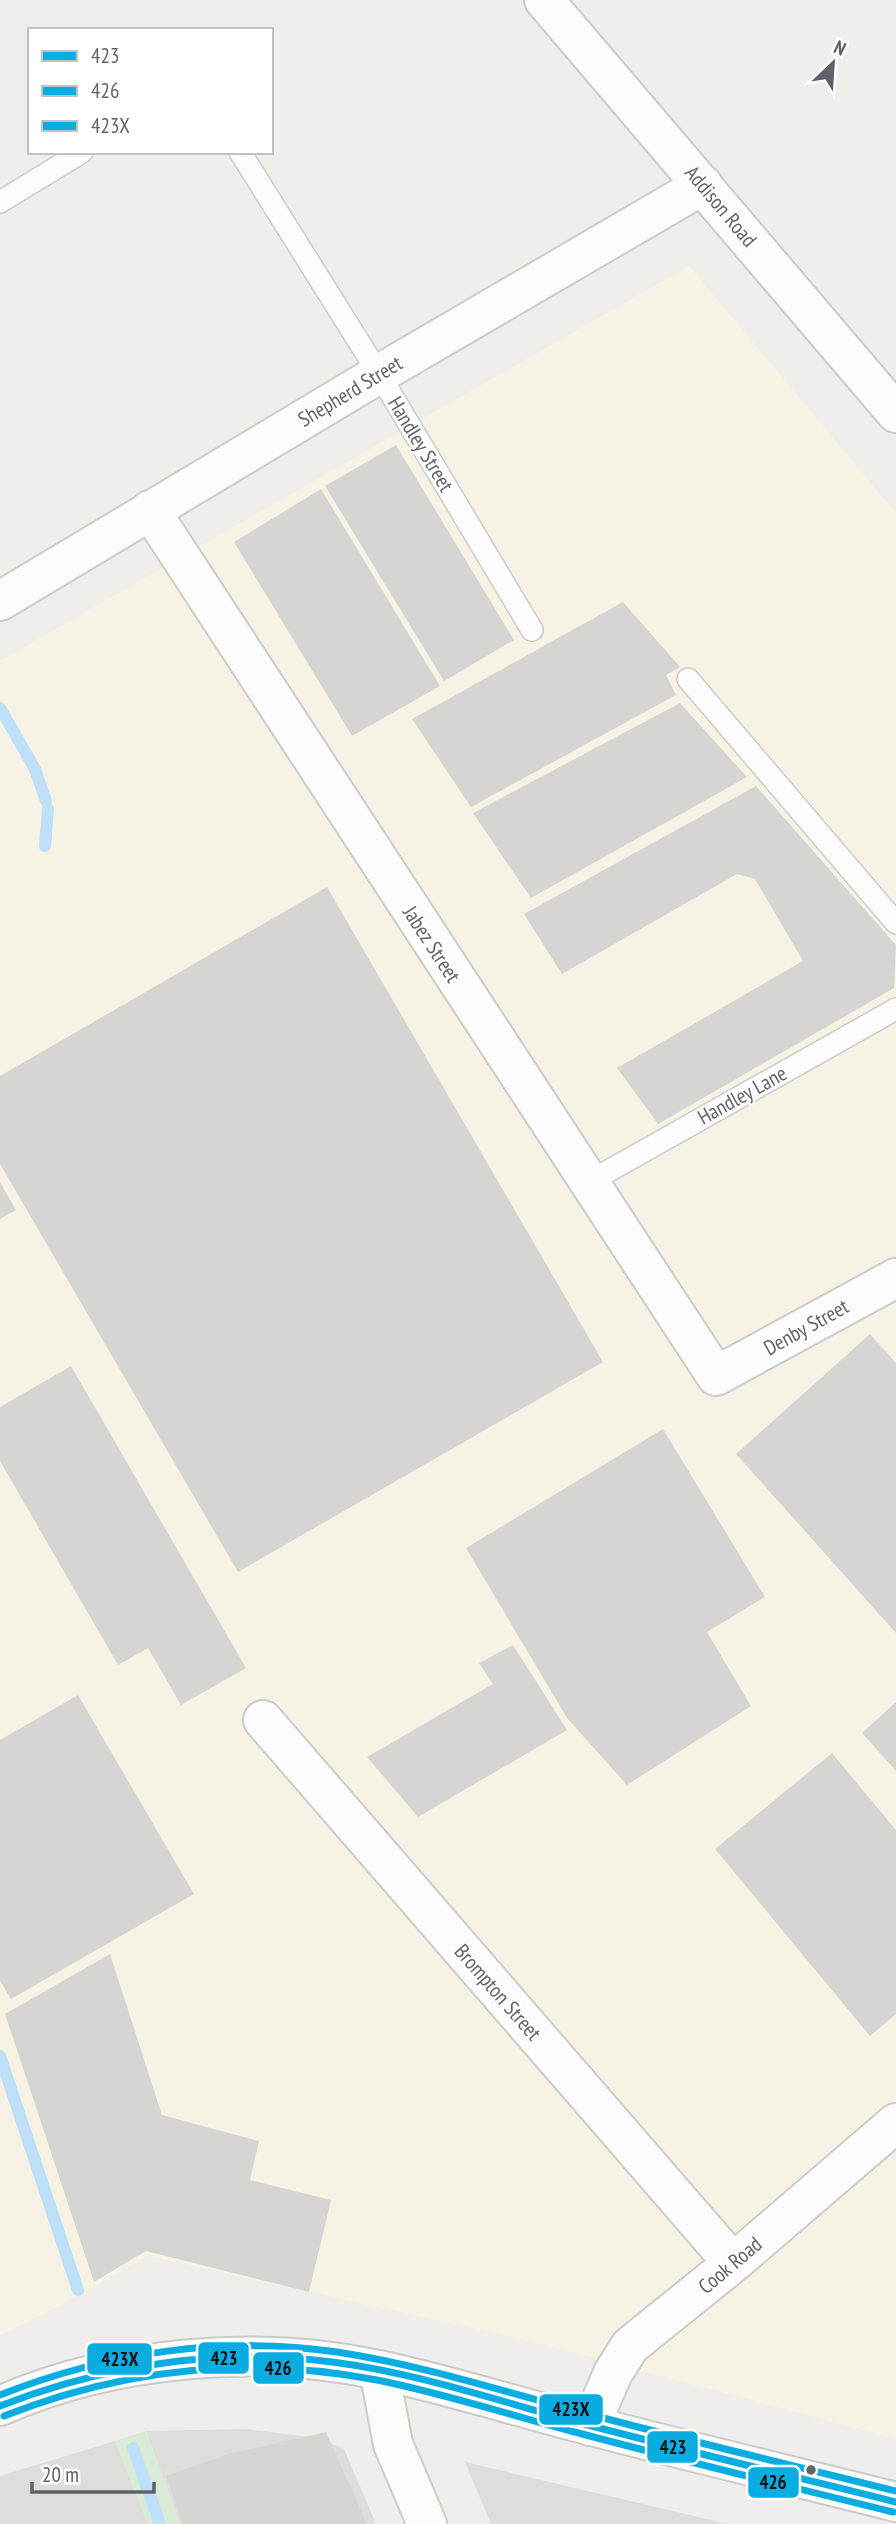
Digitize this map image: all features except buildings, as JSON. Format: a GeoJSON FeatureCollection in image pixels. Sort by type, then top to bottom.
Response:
{"type":"FeatureCollection","features":[{"type":"Feature","properties":{"kind":"street","name":"Addison Road"},"geometry":{"type":"LineString","coordinates":[[547,1],[896,413]]}},
{"type":"Feature","properties":{"kind":"street","name":"Shepherd Street"},"geometry":{"type":"LineString","coordinates":[[0,601],[379,374],[703,185]]}},
{"type":"Feature","properties":{"kind":"street","name":"Jabez Street"},"geometry":{"type":"LineString","coordinates":[[150,510],[716,1376]]}},
{"type":"Feature","properties":{"kind":"street","name":"Denby Street"},"geometry":{"type":"LineString","coordinates":[[716,1376],[896,1278]]}},
{"type":"Feature","properties":{"kind":"street","name":"Brompton Street"},"geometry":{"type":"LineString","coordinates":[[263,1720],[733,2263]]}},
{"type":"Feature","properties":{"kind":"street","name":"Cook Road"},"geometry":{"type":"LineString","coordinates":[[590,2426],[613,2373],[630,2346],[733,2263],[896,2123]]}},
{"type":"Feature","properties":{"kind":"street"},"geometry":{"type":"LineString","coordinates":[[0,2406],[29,2393],[136,2366],[198,2358],[287,2358],[379,2370],[896,2502]]}},
{"type":"Feature","properties":{"kind":"street"},"geometry":{"type":"LineString","coordinates":[[379,2370],[393,2444],[427,2524]]}},
{"type":"Feature","properties":{"kind":"lane"},"geometry":{"type":"LineString","coordinates":[[0,202],[79,154]]}},
{"type":"Feature","properties":{"kind":"lane","name":"Handley Street"},"geometry":{"type":"LineString","coordinates":[[241,154],[379,374],[532,630]]}},
{"type":"Feature","properties":{"kind":"lane"},"geometry":{"type":"LineString","coordinates":[[688,679],[896,923]]}},
{"type":"Feature","properties":{"kind":"lane","name":"Handley Lane"},"geometry":{"type":"LineString","coordinates":[[589,1182],[896,1009]]}},
{"type":"Feature","properties":{"kind":"shaded area"},"geometry":{"type":"Polygon","coordinates":[[[689,266],[896,513],[896,2439],[538,2343],[148,2256],[46,2313],[0,2335],[0,661],[689,266]]]}},
{"type":"Feature","properties":{"kind":"shaded area"},"geometry":{"type":"Polygon","coordinates":[[[246,2429],[318,2438],[344,2449],[376,2524],[180,2524],[146,2431],[246,2429]]]}},
{"type":"Feature","properties":{"kind":"shaded area"},"geometry":{"type":"Polygon","coordinates":[[[115,2441],[148,2524],[0,2524],[0,2476],[115,2441]]]}},
{"type":"Feature","properties":{"kind":"shaded area"},"geometry":{"type":"Polygon","coordinates":[[[465,2462],[728,2524],[491,2524],[465,2462]]]}},
{"type":"Feature","properties":{"kind":"green space"},"geometry":{"type":"Polygon","coordinates":[[[146,2431],[180,2524],[148,2524],[115,2441],[146,2431]]]}},
{"type":"Feature","properties":{"kind":"waterway"},"geometry":{"type":"LineString","coordinates":[[0,708],[35,769],[46,801]]}},
{"type":"Feature","properties":{"kind":"waterway"},"geometry":{"type":"LineString","coordinates":[[45,846],[48,809]]}},
{"type":"Feature","properties":{"kind":"waterway"},"geometry":{"type":"LineString","coordinates":[[0,2056],[78,2290]]}},
{"type":"Feature","properties":{"kind":"waterway"},"geometry":{"type":"LineString","coordinates":[[133,2448],[160,2524]]}},
{"type":"Feature","properties":{"kind":"transit line","name":"423X"},"geometry":{"type":"LineString","coordinates":[[0,2395],[40,2380],[123,2358],[208,2347],[294,2347],[369,2357],[432,2372],[896,2491]]}},
{"type":"Feature","properties":{"kind":"transit line","name":"423"},"geometry":{"type":"LineString","coordinates":[[0,2406],[81,2380],[163,2363],[247,2357],[332,2362],[397,2373],[626,2435],[896,2502]]}},
{"type":"Feature","properties":{"kind":"transit line","name":"426"},"geometry":{"type":"LineString","coordinates":[[4,2416],[49,2400],[141,2377],[234,2368],[329,2372],[429,2392],[624,2445],[893,2512]]}}]}
